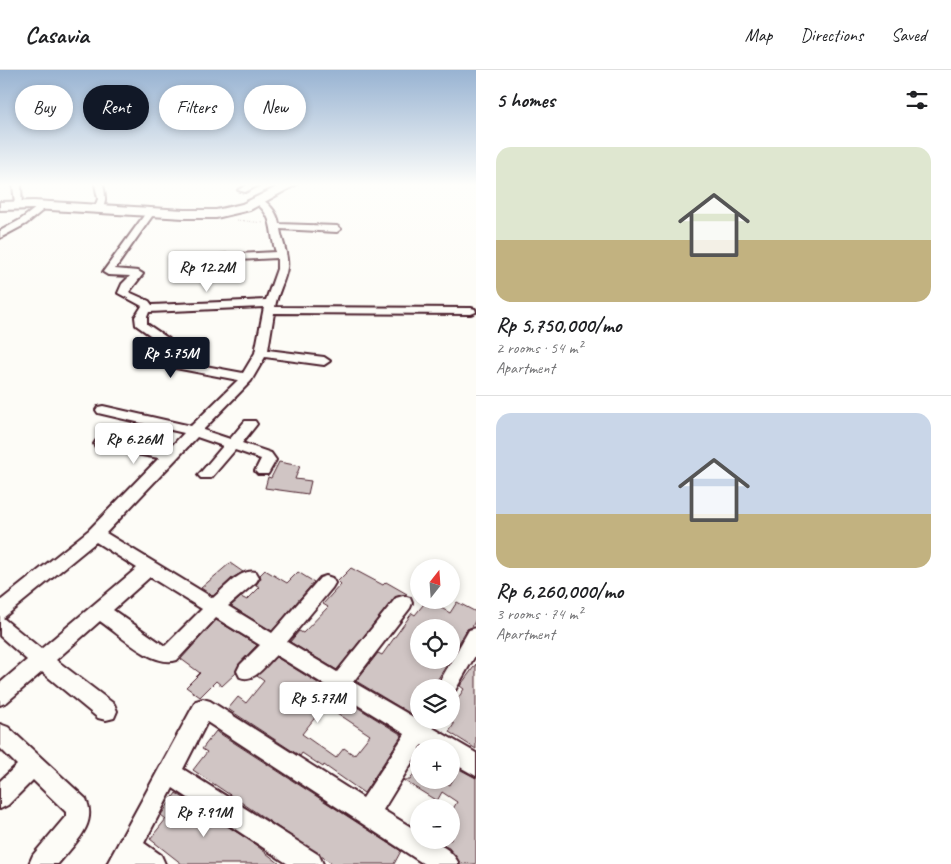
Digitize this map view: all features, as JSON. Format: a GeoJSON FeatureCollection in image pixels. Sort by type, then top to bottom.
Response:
{"type":"FeatureCollection","features":[{"type":"Feature","properties":{"kind":"street"},"geometry":{"type":"LineString","coordinates":[[0,235],[24,221]]}},
{"type":"Feature","properties":{"kind":"street"},"geometry":{"type":"LineString","coordinates":[[145,221],[108,272],[138,274],[126,286],[123,294],[146,303],[146,309],[141,317],[142,325],[163,339],[166,360],[169,363],[247,378]]}},
{"type":"Feature","properties":{"kind":"street"},"geometry":{"type":"LineString","coordinates":[[0,612],[95,534],[247,378],[261,353],[269,307],[282,269],[282,255],[277,242],[275,221]]}},
{"type":"Feature","properties":{"kind":"street"},"geometry":{"type":"LineString","coordinates":[[276,224],[337,229]]}},
{"type":"Feature","properties":{"kind":"street"},"geometry":{"type":"LineString","coordinates":[[219,258],[282,255]]}},
{"type":"Feature","properties":{"kind":"street"},"geometry":{"type":"LineString","coordinates":[[146,309],[269,307],[471,311]]}},
{"type":"Feature","properties":{"kind":"street"},"geometry":{"type":"LineString","coordinates":[[261,353],[324,361]]}},
{"type":"Feature","properties":{"kind":"street"},"geometry":{"type":"LineString","coordinates":[[103,410],[194,431],[268,457],[269,460],[263,471]]}},
{"type":"Feature","properties":{"kind":"street"},"geometry":{"type":"LineString","coordinates":[[206,475],[250,424]]}},
{"type":"Feature","properties":{"kind":"street"},"geometry":{"type":"LineString","coordinates":[[101,444],[171,456]]}},
{"type":"Feature","properties":{"kind":"street"},"geometry":{"type":"LineString","coordinates":[[95,534],[339,684],[410,720]]}},
{"type":"Feature","properties":{"kind":"street"},"geometry":{"type":"LineString","coordinates":[[0,696],[150,567]]}},
{"type":"Feature","properties":{"kind":"street"},"geometry":{"type":"LineString","coordinates":[[99,610],[155,650],[167,655],[172,653],[215,607],[250,577]]}},
{"type":"Feature","properties":{"kind":"street"},"geometry":{"type":"LineString","coordinates":[[247,671],[274,644],[326,583]]}},
{"type":"Feature","properties":{"kind":"street"},"geometry":{"type":"LineString","coordinates":[[339,684],[403,603]]}},
{"type":"Feature","properties":{"kind":"street"},"geometry":{"type":"LineString","coordinates":[[0,625],[106,711]]}},
{"type":"Feature","properties":{"kind":"street"},"geometry":{"type":"LineString","coordinates":[[451,679],[476,636]]}},
{"type":"Feature","properties":{"kind":"street"},"geometry":{"type":"LineString","coordinates":[[152,864],[125,856],[203,708],[368,812],[433,861]]}},
{"type":"Feature","properties":{"kind":"street"},"geometry":{"type":"LineString","coordinates":[[368,812],[421,729]]}},
{"type":"Feature","properties":{"kind":"street"},"geometry":{"type":"LineString","coordinates":[[426,729],[437,739]]}},
{"type":"Feature","properties":{"kind":"street"},"geometry":{"type":"LineString","coordinates":[[0,734],[78,807],[78,820],[42,864]]}},
{"type":"Feature","properties":{"kind":"street"},"geometry":{"type":"LineString","coordinates":[[460,755],[476,765]]}},
{"type":"Feature","properties":{"kind":"street"},"geometry":{"type":"LineString","coordinates":[[0,797],[33,764]]}},
{"type":"Feature","properties":{"kind":"street"},"geometry":{"type":"LineString","coordinates":[[168,772],[310,864]]}},
{"type":"Feature","properties":{"kind":"path"},"geometry":{"type":"LineString","coordinates":[[242,221],[276,224]]}},
{"type":"Feature","properties":{"kind":"building"},"geometry":{"type":"Polygon","coordinates":[[[279,462],[300,466],[295,479],[311,481],[308,494],[265,488],[268,477],[271,478],[279,462]]]}},
{"type":"Feature","properties":{"kind":"building"},"geometry":{"type":"Polygon","coordinates":[[[230,563],[243,572],[232,578],[213,596],[201,588],[230,563]]]}},
{"type":"Feature","properties":{"kind":"building"},"geometry":{"type":"Polygon","coordinates":[[[351,568],[383,585],[386,582],[407,594],[395,597],[337,670],[290,642],[299,631],[303,633],[328,607],[323,604],[341,584],[338,581],[351,568]]]}},
{"type":"Feature","properties":{"kind":"building"},"geometry":{"type":"Polygon","coordinates":[[[265,570],[287,583],[298,572],[314,582],[272,631],[231,606],[241,597],[247,600],[260,587],[256,585],[261,578],[260,575],[265,570]]]}},
{"type":"Feature","properties":{"kind":"building"},"geometry":{"type":"Polygon","coordinates":[[[460,604],[476,612],[476,619],[460,641],[460,619],[410,619],[410,669],[444,669],[438,679],[410,679],[410,713],[356,681],[378,653],[382,655],[412,613],[415,615],[420,609],[443,609],[450,613],[453,609],[460,609],[460,604]]]}},
{"type":"Feature","properties":{"kind":"building"},"geometry":{"type":"Polygon","coordinates":[[[216,620],[257,645],[239,664],[236,673],[222,686],[216,681],[200,697],[186,687],[200,673],[181,659],[216,620]]]}},
{"type":"Feature","properties":{"kind":"building"},"geometry":{"type":"Polygon","coordinates":[[[276,657],[402,735],[364,793],[324,765],[323,767],[302,753],[300,756],[228,709],[238,697],[246,703],[264,681],[257,676],[276,657]],[[325,705],[302,734],[336,758],[344,748],[354,755],[370,735],[325,705]]]}},
{"type":"Feature","properties":{"kind":"building"},"geometry":{"type":"Polygon","coordinates":[[[476,664],[476,749],[449,732],[451,729],[460,729],[460,695],[464,689],[460,686],[476,664]]]}},
{"type":"Feature","properties":{"kind":"building"},"geometry":{"type":"Polygon","coordinates":[[[216,731],[401,851],[394,864],[333,864],[193,770],[207,752],[202,749],[216,731]]]}},
{"type":"Feature","properties":{"kind":"building"},"geometry":{"type":"Polygon","coordinates":[[[460,770],[476,778],[476,864],[461,864],[450,849],[460,849],[460,799],[452,799],[442,792],[438,799],[434,799],[418,789],[460,789],[460,770]]]}},
{"type":"Feature","properties":{"kind":"building"},"geometry":{"type":"Polygon","coordinates":[[[176,793],[252,842],[280,864],[182,864],[150,839],[166,819],[161,815],[176,793]]]}}]}
